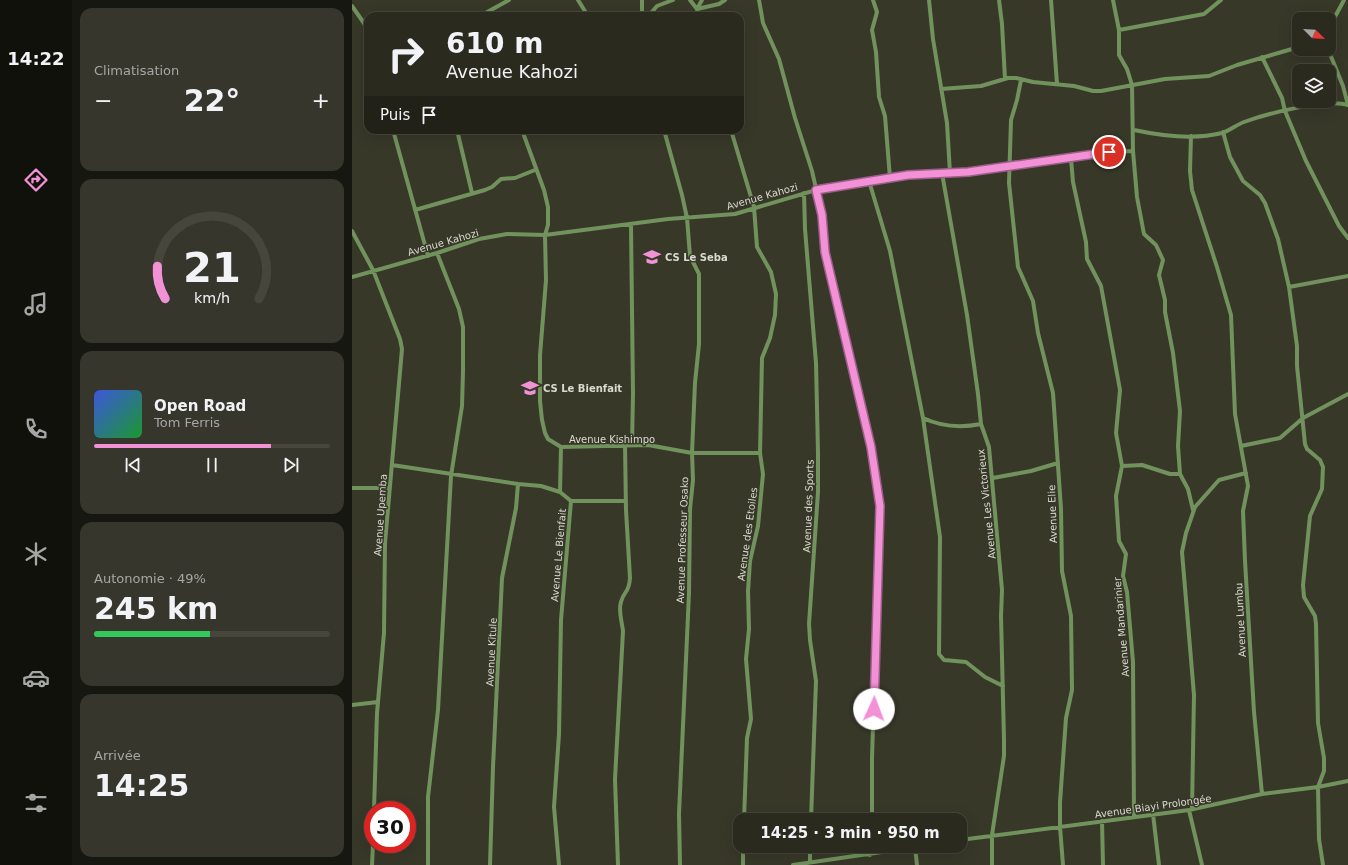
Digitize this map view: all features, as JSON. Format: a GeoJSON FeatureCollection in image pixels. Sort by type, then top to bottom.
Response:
{"type":"FeatureCollection","features":[{"type":"Feature","properties":{"kind":"street"},"geometry":{"type":"LineString","coordinates":[[488,12],[509,0]]}},
{"type":"Feature","properties":{"kind":"street"},"geometry":{"type":"LineString","coordinates":[[578,0],[586,12]]}},
{"type":"Feature","properties":{"kind":"street"},"geometry":{"type":"LineString","coordinates":[[642,0],[642,12]]}},
{"type":"Feature","properties":{"kind":"street"},"geometry":{"type":"LineString","coordinates":[[651,12],[657,6],[673,0]]}},
{"type":"Feature","properties":{"kind":"street"},"geometry":{"type":"LineString","coordinates":[[690,0],[697,9],[697,12]]}},
{"type":"Feature","properties":{"kind":"street"},"geometry":{"type":"LineString","coordinates":[[697,9],[702,0]]}},
{"type":"Feature","properties":{"kind":"street"},"geometry":{"type":"LineString","coordinates":[[697,9],[719,4],[725,0]]}},
{"type":"Feature","properties":{"kind":"street"},"geometry":{"type":"LineString","coordinates":[[759,0],[763,23],[779,59],[795,118],[807,151],[822,215],[825,252],[871,447],[880,506],[872,758],[872,813]]}},
{"type":"Feature","properties":{"kind":"street"},"geometry":{"type":"LineString","coordinates":[[873,0],[877,12],[872,30],[876,52],[879,97],[885,116],[890,178]]}},
{"type":"Feature","properties":{"kind":"street"},"geometry":{"type":"LineString","coordinates":[[929,0],[947,123],[950,172]]}},
{"type":"Feature","properties":{"kind":"street"},"geometry":{"type":"LineString","coordinates":[[999,0],[1005,79]]}},
{"type":"Feature","properties":{"kind":"street"},"geometry":{"type":"LineString","coordinates":[[1051,0],[1057,84]]}},
{"type":"Feature","properties":{"kind":"street"},"geometry":{"type":"LineString","coordinates":[[1113,0],[1118,30],[1119,55],[1132,86],[1134,130],[1133,151],[1136,197],[1144,234],[1156,245],[1163,260],[1159,275],[1180,411],[1178,446],[1180,474],[1188,489],[1193,510]]}},
{"type":"Feature","properties":{"kind":"street"},"geometry":{"type":"LineString","coordinates":[[1118,30],[1204,14],[1221,0]]}},
{"type":"Feature","properties":{"kind":"street"},"geometry":{"type":"LineString","coordinates":[[1336,15],[1344,0],[1348,5]]}},
{"type":"Feature","properties":{"kind":"street"},"geometry":{"type":"LineString","coordinates":[[352,6],[364,23]]}},
{"type":"Feature","properties":{"kind":"street"},"geometry":{"type":"LineString","coordinates":[[941,89],[981,86],[1005,79],[1074,86],[1093,91],[1132,86],[1165,79],[1209,76],[1262,57],[1292,49]]}},
{"type":"Feature","properties":{"kind":"street"},"geometry":{"type":"LineString","coordinates":[[1134,130],[1160,136],[1191,136],[1223,132],[1252,119],[1301,107],[1332,102],[1348,105],[1343,86],[1331,56]]}},
{"type":"Feature","properties":{"kind":"street"},"geometry":{"type":"LineString","coordinates":[[1262,57],[1282,98],[1285,111],[1306,161],[1339,226],[1348,238]]}},
{"type":"Feature","properties":{"kind":"street","name":"Avenue Elie"},"geometry":{"type":"LineString","coordinates":[[1021,80],[1011,120],[1008,166],[1018,267],[1033,301],[1038,333],[1051,381],[1058,463],[1062,571],[1071,616],[1072,690],[1066,718],[1060,827],[1064,865]]}},
{"type":"Feature","properties":{"kind":"street"},"geometry":{"type":"LineString","coordinates":[[1223,132],[1230,157],[1244,181],[1260,195],[1265,203],[1278,240],[1289,287],[1297,346],[1297,366],[1305,444],[1310,452],[1320,460],[1324,474],[1322,489],[1310,516],[1303,585],[1304,597],[1315,616],[1316,624],[1318,723],[1324,758],[1324,772],[1318,787],[1319,839],[1323,865]]}},
{"type":"Feature","properties":{"kind":"street"},"geometry":{"type":"LineString","coordinates":[[394,134],[428,256]]}},
{"type":"Feature","properties":{"kind":"street"},"geometry":{"type":"LineString","coordinates":[[458,134],[472,193]]}},
{"type":"Feature","properties":{"kind":"street"},"geometry":{"type":"LineString","coordinates":[[392,465],[518,484],[541,486],[560,492],[561,447],[548,439],[545,433],[540,401],[540,356],[546,280],[545,235],[548,225],[548,208],[544,190],[523,134]]}},
{"type":"Feature","properties":{"kind":"street","name":"Avenue Professeur Osako"},"geometry":{"type":"LineString","coordinates":[[665,134],[679,182],[687,218],[690,256],[699,274],[699,344],[695,383],[692,453],[693,480],[690,509],[688,558],[689,585],[679,814],[680,865]]}},
{"type":"Feature","properties":{"kind":"street","name":"Avenue des Etoiles"},"geometry":{"type":"LineString","coordinates":[[732,134],[754,207],[757,247],[771,272],[776,294],[776,315],[762,358],[760,453],[763,474],[756,538],[750,561],[748,591],[749,629],[746,659],[751,719],[747,738],[744,813]]}},
{"type":"Feature","properties":{"kind":"street","name":"Avenue Lumbu"},"geometry":{"type":"LineString","coordinates":[[1191,136],[1190,172],[1192,190],[1218,267],[1231,315],[1235,414],[1248,486],[1243,511],[1251,669],[1262,794]]}},
{"type":"Feature","properties":{"kind":"street","name":"Avenue Kahozi"},"geometry":{"type":"LineString","coordinates":[[352,277],[428,256],[479,239],[507,234],[545,235],[687,218],[735,214],[754,207],[816,190],[869,181],[1071,159],[1109,152],[1133,151]]}},
{"type":"Feature","properties":{"kind":"street","name":"Avenue Mandarinier"},"geometry":{"type":"LineString","coordinates":[[1071,159],[1073,182],[1086,242],[1087,259],[1101,286],[1120,390],[1116,433],[1122,466],[1117,503],[1119,541],[1126,554],[1123,576],[1127,592],[1133,662],[1134,816]]}},
{"type":"Feature","properties":{"kind":"street"},"geometry":{"type":"LineString","coordinates":[[415,210],[492,187],[500,179],[515,178],[536,170]]}},
{"type":"Feature","properties":{"kind":"street","name":"Avenue Les Victorieux"},"geometry":{"type":"LineString","coordinates":[[942,173],[967,315],[981,424],[989,447],[1002,590],[1001,616],[1004,756],[992,835],[992,865]]}},
{"type":"Feature","properties":{"kind":"street"},"geometry":{"type":"LineString","coordinates":[[869,181],[890,251],[923,418],[940,537],[939,654],[944,660],[966,662],[985,677],[1003,686]]}},
{"type":"Feature","properties":{"kind":"street","name":"Avenue des Sports"},"geometry":{"type":"LineString","coordinates":[[804,193],[805,230],[816,363],[818,484],[809,624],[816,681],[811,813]]}},
{"type":"Feature","properties":{"kind":"street"},"geometry":{"type":"LineString","coordinates":[[631,225],[633,394],[632,445]]}},
{"type":"Feature","properties":{"kind":"street","name":"Avenue Upemba"},"geometry":{"type":"LineString","coordinates":[[352,231],[373,270],[400,339],[402,349],[384,572],[383,641],[378,702],[374,801]]}},
{"type":"Feature","properties":{"kind":"street"},"geometry":{"type":"LineString","coordinates":[[428,865],[428,797],[438,710],[452,473],[462,406],[463,327],[459,308],[438,253]]}},
{"type":"Feature","properties":{"kind":"street"},"geometry":{"type":"LineString","coordinates":[[1289,287],[1348,276]]}},
{"type":"Feature","properties":{"kind":"street"},"geometry":{"type":"LineString","coordinates":[[1241,446],[1280,438],[1303,418],[1348,394]]}},
{"type":"Feature","properties":{"kind":"street"},"geometry":{"type":"LineString","coordinates":[[923,418],[942,426],[969,427],[981,424]]}},
{"type":"Feature","properties":{"kind":"street"},"geometry":{"type":"LineString","coordinates":[[618,865],[616,779],[623,631],[620,607],[621,600],[630,588],[625,445]]}},
{"type":"Feature","properties":{"kind":"street","name":"Avenue Kishimpo"},"geometry":{"type":"LineString","coordinates":[[561,447],[632,445],[667,447],[692,453],[760,453]]}},
{"type":"Feature","properties":{"kind":"street"},"geometry":{"type":"LineString","coordinates":[[993,478],[1031,471],[1058,463]]}},
{"type":"Feature","properties":{"kind":"street"},"geometry":{"type":"LineString","coordinates":[[1122,466],[1142,465],[1170,474],[1180,474]]}},
{"type":"Feature","properties":{"kind":"street"},"geometry":{"type":"LineString","coordinates":[[1202,865],[1191,809],[1194,695],[1182,552],[1193,510],[1219,480],[1246,473]]}},
{"type":"Feature","properties":{"kind":"street","name":"Avenue Kitule"},"geometry":{"type":"LineString","coordinates":[[490,865],[502,578],[516,508],[518,484]]}},
{"type":"Feature","properties":{"kind":"street"},"geometry":{"type":"LineString","coordinates":[[352,488],[390,488]]}},
{"type":"Feature","properties":{"kind":"street","name":"Avenue Le Bienfait"},"geometry":{"type":"LineString","coordinates":[[559,865],[554,807],[559,734],[561,620],[571,501],[560,492]]}},
{"type":"Feature","properties":{"kind":"street"},"geometry":{"type":"LineString","coordinates":[[571,501],[626,500]]}},
{"type":"Feature","properties":{"kind":"street"},"geometry":{"type":"LineString","coordinates":[[352,705],[378,702]]}},
{"type":"Feature","properties":{"kind":"street","name":"Avenue Biayi Prolongée"},"geometry":{"type":"LineString","coordinates":[[967,839],[1191,809],[1262,794],[1318,787],[1348,781]]}},
{"type":"Feature","properties":{"kind":"street"},"geometry":{"type":"LineString","coordinates":[[1153,814],[1159,865]]}},
{"type":"Feature","properties":{"kind":"street"},"geometry":{"type":"LineString","coordinates":[[1102,821],[1103,865]]}},
{"type":"Feature","properties":{"kind":"street"},"geometry":{"type":"LineString","coordinates":[[372,865],[373,853]]}},
{"type":"Feature","properties":{"kind":"street"},"geometry":{"type":"LineString","coordinates":[[743,853],[743,865]]}},
{"type":"Feature","properties":{"kind":"street"},"geometry":{"type":"LineString","coordinates":[[810,853],[810,862]]}},
{"type":"Feature","properties":{"kind":"street"},"geometry":{"type":"LineString","coordinates":[[793,865],[810,862],[818,863],[881,853]]}},
{"type":"Feature","properties":{"kind":"street"},"geometry":{"type":"LineString","coordinates":[[915,853],[917,865]]}},
{"type":"Feature","properties":{"kind":"place","name":"CS Le Seba"},"geometry":{"type":"Point","coordinates":[652,257]}},
{"type":"Feature","properties":{"kind":"place","name":"CS Le Bienfait"},"geometry":{"type":"Point","coordinates":[530,388]}},
{"type":"Feature","properties":{"kind":"route"},"geometry":{"type":"LineString","coordinates":[[874,709],[880,506],[871,447],[825,252],[822,215],[816,190],[908,175],[968,172],[1061,159],[1071,159],[1109,152]]}}]}
